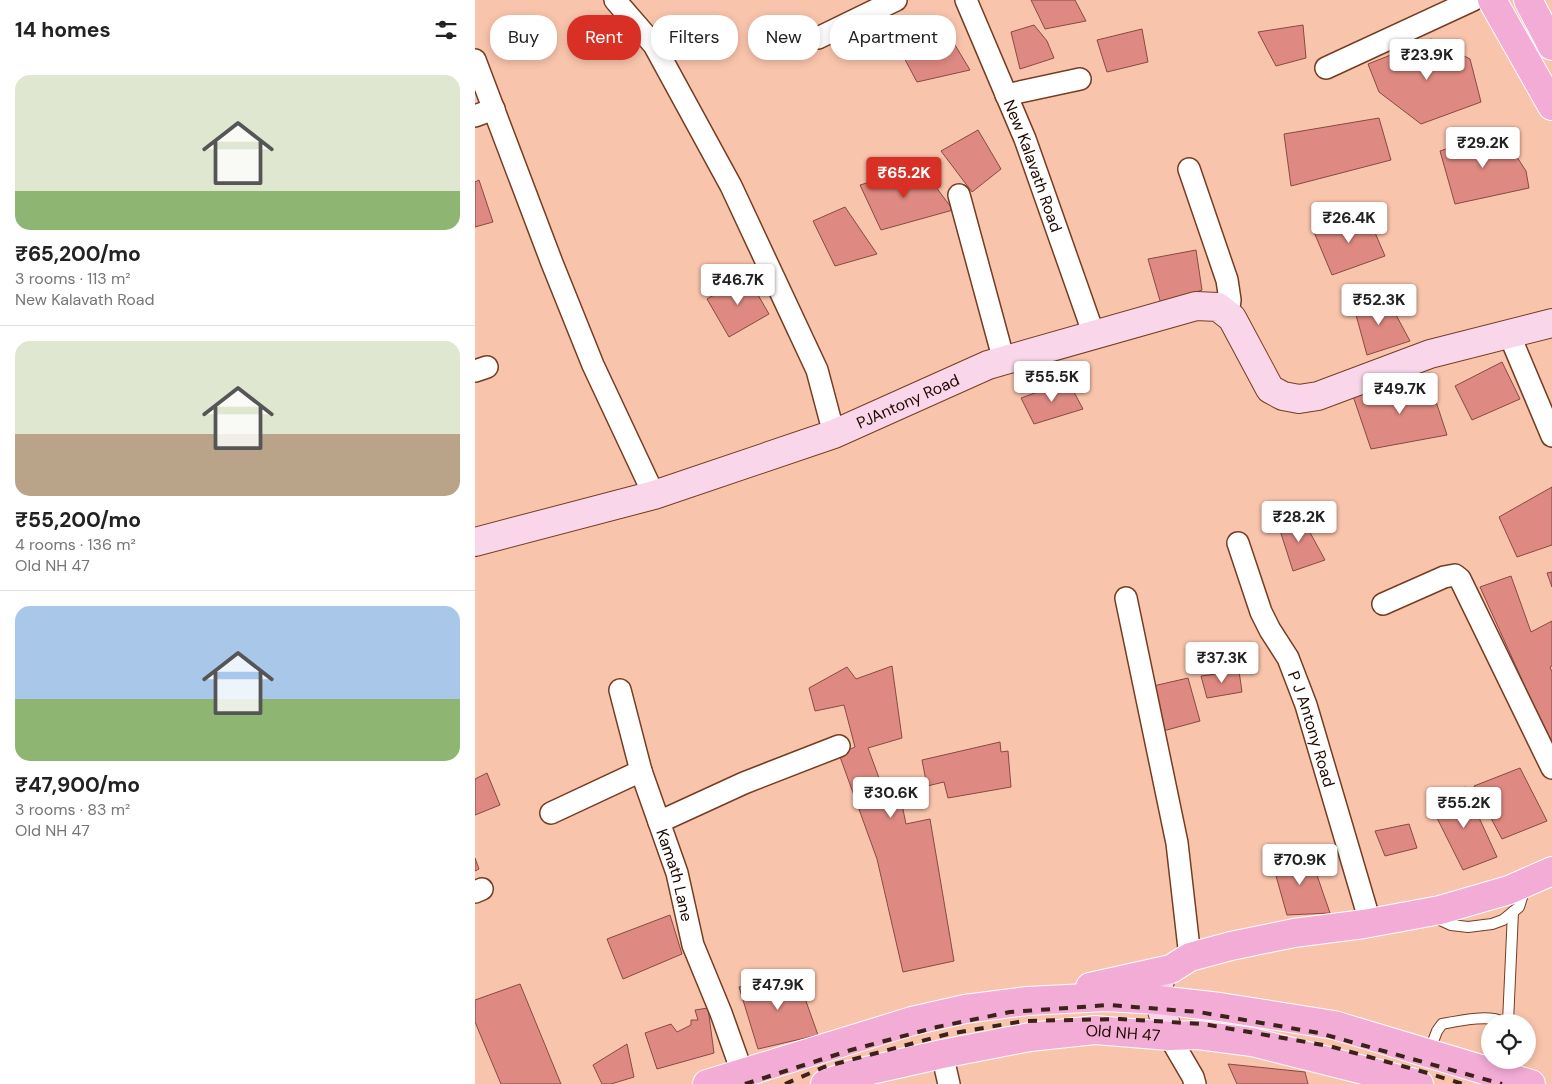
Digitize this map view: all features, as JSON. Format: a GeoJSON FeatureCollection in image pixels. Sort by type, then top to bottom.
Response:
{"type":"FeatureCollection","features":[{"type":"Feature","properties":{"kind":"main road"},"geometry":{"type":"LineString","coordinates":[[1492,0],[1552,106]]}},
{"type":"Feature","properties":{"kind":"main road"},"geometry":{"type":"LineString","coordinates":[[1528,0],[1552,46]]}},
{"type":"Feature","properties":{"kind":"main road"},"geometry":{"type":"LineString","coordinates":[[1027,1001],[1295,933],[1364,924],[1435,910],[1509,890],[1552,871]]}},
{"type":"Feature","properties":{"kind":"main road"},"geometry":{"type":"LineString","coordinates":[[707,1084],[912,1021],[965,1009],[1027,1001],[1107,997],[1158,1000],[1220,1007],[1334,1025],[1429,1053],[1505,1072],[1531,1084]]}},
{"type":"Feature","properties":{"kind":"main road","name":"Old NH 47"},"geometry":{"type":"LineString","coordinates":[[825,1084],[849,1074],[942,1054],[1030,1037],[1095,1030],[1169,1036],[1198,1035],[1252,1042],[1346,1074],[1419,1084]]}},
{"type":"Feature","properties":{"kind":"street"},"geometry":{"type":"LineString","coordinates":[[615,0],[654,45],[731,186],[817,370],[834,434]]}},
{"type":"Feature","properties":{"kind":"street"},"geometry":{"type":"LineString","coordinates":[[820,37],[895,0]]}},
{"type":"Feature","properties":{"kind":"street","name":"New Kalavath Road"},"geometry":{"type":"LineString","coordinates":[[966,0],[1025,139],[1095,335]]}},
{"type":"Feature","properties":{"kind":"street"},"geometry":{"type":"LineString","coordinates":[[1326,68],[1473,0]]}},
{"type":"Feature","properties":{"kind":"street"},"geometry":{"type":"LineString","coordinates":[[475,60],[484,113],[552,263],[593,365],[654,495]]}},
{"type":"Feature","properties":{"kind":"street"},"geometry":{"type":"LineString","coordinates":[[1006,95],[1080,79]]}},
{"type":"Feature","properties":{"kind":"street"},"geometry":{"type":"LineString","coordinates":[[1189,169],[1227,280],[1230,300],[1228,314],[1233,318],[1270,389],[1283,396],[1299,399],[1318,396],[1430,354],[1552,323]]}},
{"type":"Feature","properties":{"kind":"street"},"geometry":{"type":"LineString","coordinates":[[959,195],[1004,361]]}},
{"type":"Feature","properties":{"kind":"street","name":"PJAntony Road"},"geometry":{"type":"LineString","coordinates":[[475,542],[654,495],[834,434],[989,365],[1196,306],[1218,307],[1228,314]]}},
{"type":"Feature","properties":{"kind":"street"},"geometry":{"type":"LineString","coordinates":[[1509,334],[1552,436]]}},
{"type":"Feature","properties":{"kind":"street","name":"P J Antony Road"},"geometry":{"type":"LineString","coordinates":[[1238,543],[1261,612],[1288,658],[1306,705],[1370,922]]}},
{"type":"Feature","properties":{"kind":"street"},"geometry":{"type":"LineString","coordinates":[[1383,604],[1444,577],[1455,575],[1460,579],[1552,768]]}},
{"type":"Feature","properties":{"kind":"street"},"geometry":{"type":"LineString","coordinates":[[1126,598],[1177,843],[1180,963],[1155,986],[1169,1036],[1193,1077],[1195,1084]]}},
{"type":"Feature","properties":{"kind":"street","name":"Kamath Lane"},"geometry":{"type":"LineString","coordinates":[[620,690],[641,771],[677,873],[693,945],[721,1012],[742,1072]]}},
{"type":"Feature","properties":{"kind":"street"},"geometry":{"type":"LineString","coordinates":[[659,822],[744,783],[839,746]]}},
{"type":"Feature","properties":{"kind":"street"},"geometry":{"type":"LineString","coordinates":[[551,813],[641,771]]}},
{"type":"Feature","properties":{"kind":"street"},"geometry":{"type":"LineString","coordinates":[[942,1054],[949,1084]]}},
{"type":"Feature","properties":{"kind":"lane"},"geometry":{"type":"LineString","coordinates":[[1435,910],[1440,920],[1451,925],[1468,927],[1492,924],[1503,920],[1519,907],[1527,882]]}},
{"type":"Feature","properties":{"kind":"lane"},"geometry":{"type":"LineString","coordinates":[[1508,1014],[1513,912]]}},
{"type":"Feature","properties":{"kind":"lane"},"geometry":{"type":"LineString","coordinates":[[1429,1053],[1437,1030],[1442,1024],[1481,1019]]}},
{"type":"Feature","properties":{"kind":"building"},"geometry":{"type":"Polygon","coordinates":[[[1031,0],[1075,0],[1086,21],[1045,29],[1031,0]]]}},
{"type":"Feature","properties":{"kind":"building"},"geometry":{"type":"Polygon","coordinates":[[[1034,25],[1047,41],[1054,58],[1020,69],[1011,32],[1034,25]]]}},
{"type":"Feature","properties":{"kind":"building"},"geometry":{"type":"Polygon","coordinates":[[[1303,25],[1306,58],[1276,66],[1258,32],[1303,25]]]}},
{"type":"Feature","properties":{"kind":"building"},"geometry":{"type":"Polygon","coordinates":[[[1142,29],[1148,62],[1107,72],[1097,40],[1142,29]]]}},
{"type":"Feature","properties":{"kind":"building"},"geometry":{"type":"Polygon","coordinates":[[[1431,39],[1470,59],[1481,102],[1421,124],[1379,92],[1368,64],[1431,39]]]}},
{"type":"Feature","properties":{"kind":"building"},"geometry":{"type":"Polygon","coordinates":[[[956,47],[970,70],[917,82],[905,60],[956,60],[956,47]]]}},
{"type":"Feature","properties":{"kind":"building"},"geometry":{"type":"Polygon","coordinates":[[[1379,118],[1391,160],[1291,186],[1284,134],[1379,118]]]}},
{"type":"Feature","properties":{"kind":"building"},"geometry":{"type":"Polygon","coordinates":[[[978,130],[1001,169],[972,192],[941,151],[978,130]]]}},
{"type":"Feature","properties":{"kind":"building"},"geometry":{"type":"Polygon","coordinates":[[[1500,131],[1526,171],[1529,188],[1455,204],[1440,151],[1500,131]]]}},
{"type":"Feature","properties":{"kind":"building"},"geometry":{"type":"Polygon","coordinates":[[[921,167],[953,210],[881,230],[860,185],[921,167]]]}},
{"type":"Feature","properties":{"kind":"building"},"geometry":{"type":"Polygon","coordinates":[[[479,180],[493,222],[475,227],[475,182],[479,180]]]}},
{"type":"Feature","properties":{"kind":"building"},"geometry":{"type":"Polygon","coordinates":[[[845,207],[877,254],[835,266],[813,221],[845,207]]]}},
{"type":"Feature","properties":{"kind":"building"},"geometry":{"type":"Polygon","coordinates":[[[1367,214],[1385,256],[1332,275],[1314,232],[1367,214]]]}},
{"type":"Feature","properties":{"kind":"building"},"geometry":{"type":"Polygon","coordinates":[[[1196,250],[1202,290],[1161,304],[1148,259],[1196,250]]]}},
{"type":"Feature","properties":{"kind":"building"},"geometry":{"type":"Polygon","coordinates":[[[747,276],[769,314],[729,337],[707,299],[747,276]]]}},
{"type":"Feature","properties":{"kind":"building"},"geometry":{"type":"Polygon","coordinates":[[[1388,300],[1410,341],[1367,355],[1353,304],[1388,300]]]}},
{"type":"Feature","properties":{"kind":"building"},"geometry":{"type":"Polygon","coordinates":[[[1502,362],[1520,399],[1472,420],[1455,386],[1502,362]]]}},
{"type":"Feature","properties":{"kind":"building"},"geometry":{"type":"Polygon","coordinates":[[[1429,380],[1447,435],[1371,449],[1353,396],[1429,380]]]}},
{"type":"Feature","properties":{"kind":"building"},"geometry":{"type":"Polygon","coordinates":[[[1068,381],[1083,409],[1034,424],[1021,398],[1068,381]]]}},
{"type":"Feature","properties":{"kind":"building"},"geometry":{"type":"Polygon","coordinates":[[[1552,487],[1552,545],[1517,557],[1499,517],[1552,487]]]}},
{"type":"Feature","properties":{"kind":"building"},"geometry":{"type":"Polygon","coordinates":[[[1301,516],[1325,560],[1293,571],[1277,521],[1301,516]]]}},
{"type":"Feature","properties":{"kind":"building"},"geometry":{"type":"Polygon","coordinates":[[[1552,572],[1552,587],[1547,573],[1552,572]]]}},
{"type":"Feature","properties":{"kind":"building"},"geometry":{"type":"Polygon","coordinates":[[[1511,576],[1531,632],[1552,621],[1552,666],[1550,667],[1552,672],[1552,746],[1480,587],[1511,576]]]}},
{"type":"Feature","properties":{"kind":"building"},"geometry":{"type":"Polygon","coordinates":[[[892,666],[902,738],[868,748],[882,786],[897,780],[906,824],[930,819],[954,961],[903,972],[877,859],[839,754],[855,747],[844,705],[815,711],[809,688],[847,667],[856,679],[892,666]]]}},
{"type":"Feature","properties":{"kind":"building"},"geometry":{"type":"Polygon","coordinates":[[[1239,671],[1242,692],[1207,698],[1201,676],[1239,671]]]}},
{"type":"Feature","properties":{"kind":"building"},"geometry":{"type":"Polygon","coordinates":[[[1188,678],[1200,721],[1163,731],[1149,687],[1188,678]]]}},
{"type":"Feature","properties":{"kind":"building"},"geometry":{"type":"Polygon","coordinates":[[[1000,742],[1001,752],[1008,751],[1011,787],[948,798],[944,782],[927,786],[922,760],[1000,742]]]}},
{"type":"Feature","properties":{"kind":"building"},"geometry":{"type":"Polygon","coordinates":[[[1520,768],[1547,821],[1502,839],[1474,786],[1520,768]]]}},
{"type":"Feature","properties":{"kind":"building"},"geometry":{"type":"Polygon","coordinates":[[[487,773],[500,805],[475,815],[475,779],[487,773]]]}},
{"type":"Feature","properties":{"kind":"building"},"geometry":{"type":"Polygon","coordinates":[[[1465,787],[1497,857],[1463,870],[1430,804],[1465,787]]]}},
{"type":"Feature","properties":{"kind":"building"},"geometry":{"type":"Polygon","coordinates":[[[1409,824],[1417,848],[1385,856],[1375,831],[1409,824]]]}},
{"type":"Feature","properties":{"kind":"building"},"geometry":{"type":"Polygon","coordinates":[[[475,858],[479,869],[475,871],[475,858]]]}},
{"type":"Feature","properties":{"kind":"building"},"geometry":{"type":"Polygon","coordinates":[[[1271,858],[1311,858],[1330,913],[1287,915],[1271,858]]]}},
{"type":"Feature","properties":{"kind":"building"},"geometry":{"type":"Polygon","coordinates":[[[670,915],[682,954],[623,979],[607,939],[670,915]]]}},
{"type":"Feature","properties":{"kind":"building"},"geometry":{"type":"Polygon","coordinates":[[[796,973],[818,1035],[758,1049],[739,987],[796,973]]]}},
{"type":"Feature","properties":{"kind":"building"},"geometry":{"type":"Polygon","coordinates":[[[520,984],[561,1084],[501,1084],[475,1022],[475,1000],[520,984]]]}},
{"type":"Feature","properties":{"kind":"building"},"geometry":{"type":"Polygon","coordinates":[[[708,1008],[714,1053],[657,1069],[645,1033],[671,1024],[677,1032],[691,1025],[691,1020],[698,1020],[695,1010],[708,1008]]]}},
{"type":"Feature","properties":{"kind":"building"},"geometry":{"type":"Polygon","coordinates":[[[627,1044],[634,1077],[611,1084],[602,1084],[593,1065],[627,1044]]]}},
{"type":"Feature","properties":{"kind":"building"},"geometry":{"type":"Polygon","coordinates":[[[1228,1064],[1305,1072],[1308,1084],[1237,1084],[1228,1064]]]}},
{"type":"Feature","properties":{"kind":"railway"},"geometry":{"type":"LineString","coordinates":[[745,1084],[851,1050],[937,1027],[1010,1012],[1109,1005],[1199,1012],[1319,1033],[1502,1084]]}},
{"type":"Feature","properties":{"kind":"railway"},"geometry":{"type":"LineString","coordinates":[[785,1084],[824,1067],[948,1034],[1024,1021],[1120,1019],[1203,1024],[1329,1046],[1463,1084]]}}]}
